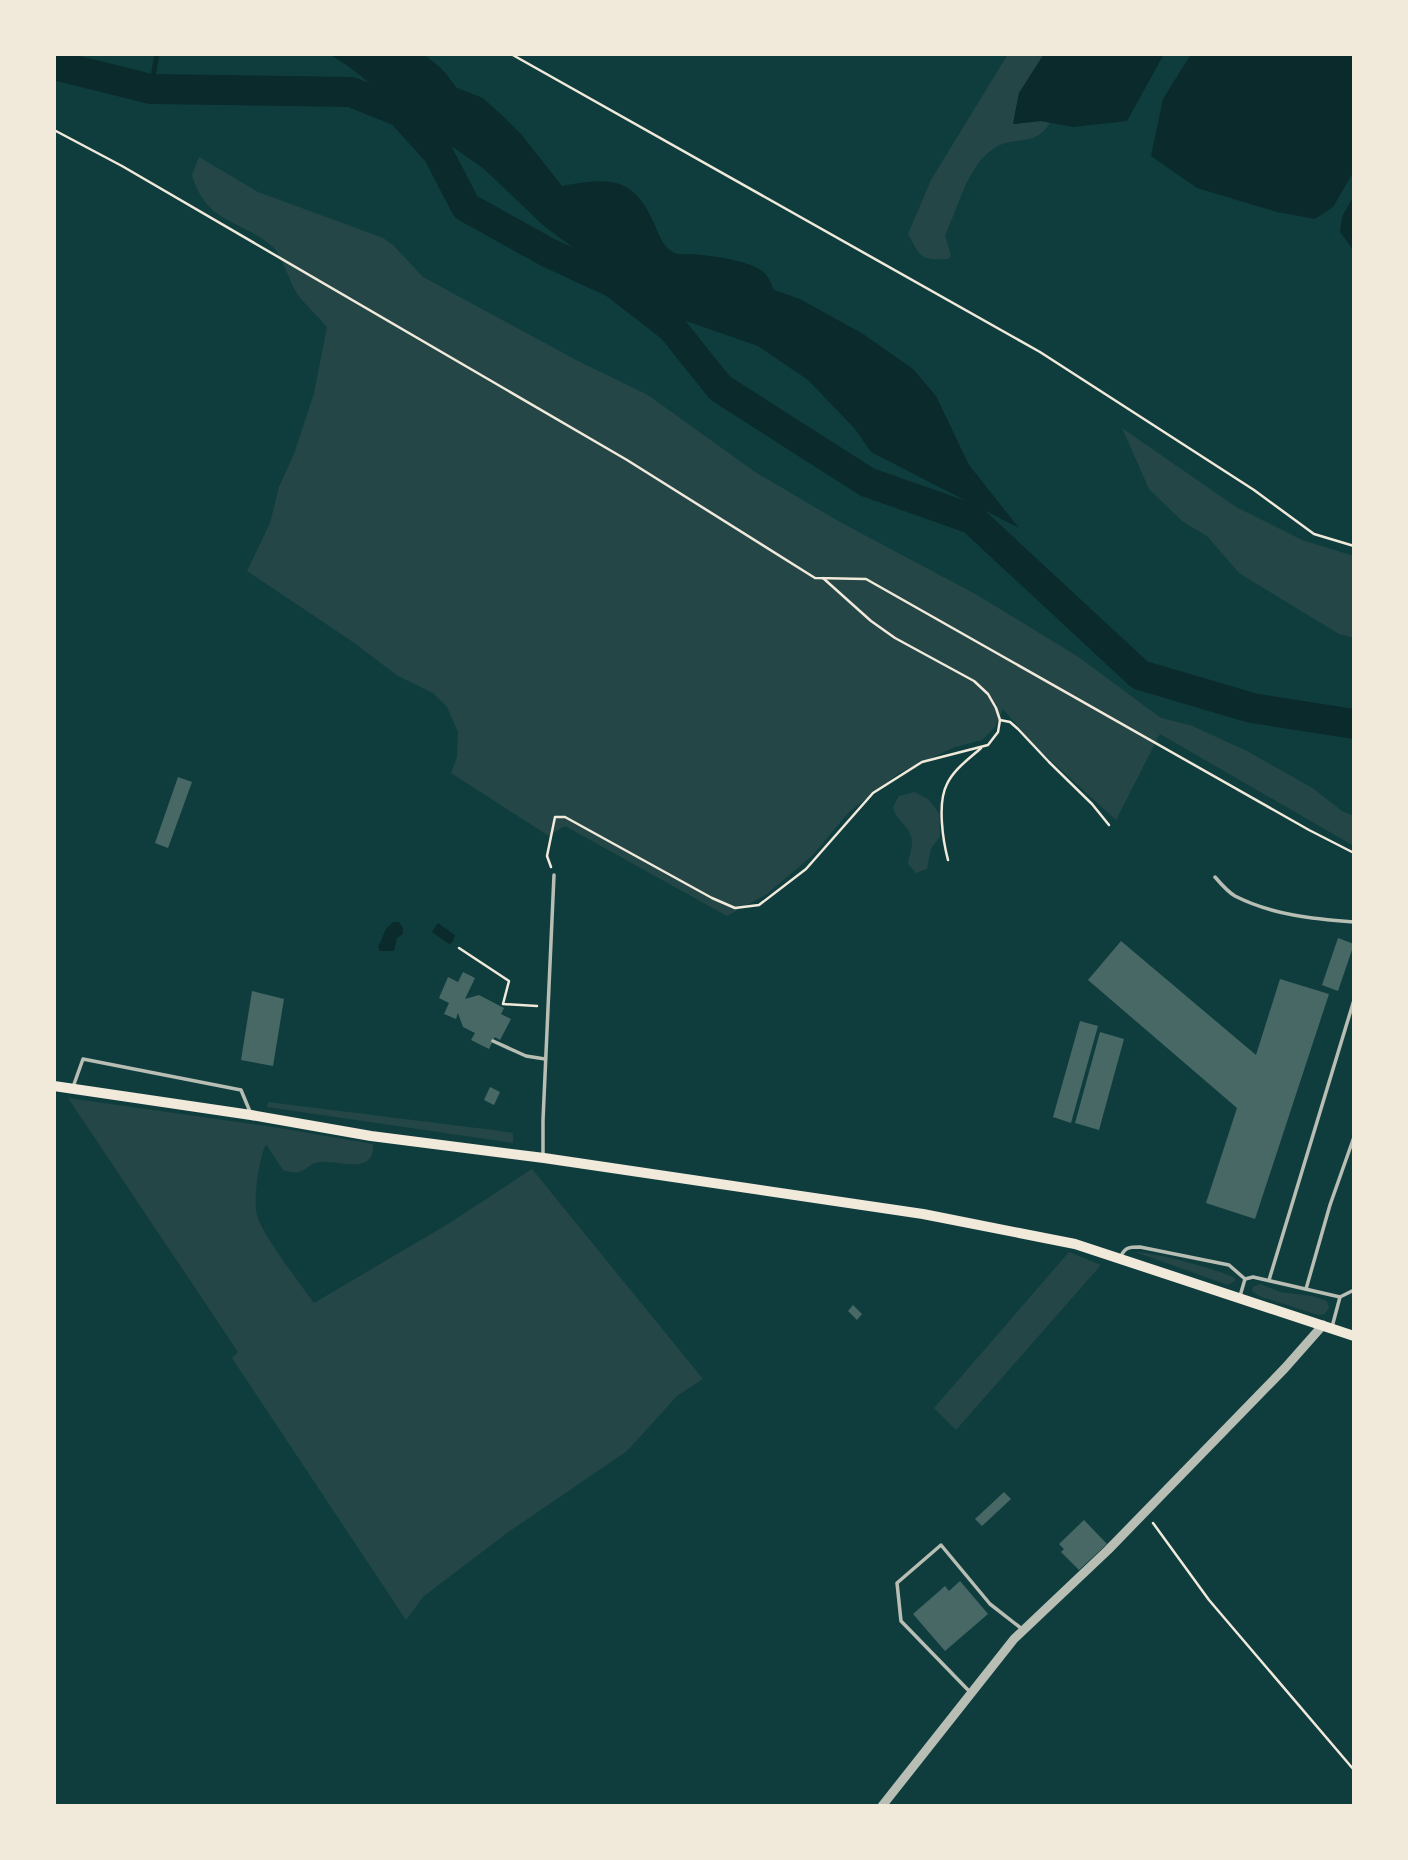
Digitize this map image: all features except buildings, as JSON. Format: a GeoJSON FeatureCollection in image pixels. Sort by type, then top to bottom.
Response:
{"type":"FeatureCollection","features":[{"type":"Feature","properties":{"kind":"main road"},"geometry":{"type":"LineString","coordinates":[[54,1087],[251,1115],[371,1136],[544,1158],[923,1214],[1075,1244],[1354,1336]]}},
{"type":"Feature","properties":{"kind":"street"},"geometry":{"type":"LineString","coordinates":[[883,1806],[1023,1630],[1145,1512],[1327,1327]]}},
{"type":"Feature","properties":{"kind":"lane"},"geometry":{"type":"LineString","coordinates":[[544,1158],[545,1059],[554,875]]}},
{"type":"Feature","properties":{"kind":"lane"},"geometry":{"type":"LineString","coordinates":[[1216,877],[1233,895],[1262,906],[1292,915],[1354,922]]}},
{"type":"Feature","properties":{"kind":"lane"},"geometry":{"type":"LineString","coordinates":[[1269,1280],[1354,1000]]}},
{"type":"Feature","properties":{"kind":"lane"},"geometry":{"type":"LineString","coordinates":[[493,1041],[526,1056],[545,1059]]}},
{"type":"Feature","properties":{"kind":"lane"},"geometry":{"type":"LineString","coordinates":[[72,1090],[83,1059],[241,1090],[251,1115]]}},
{"type":"Feature","properties":{"kind":"lane"},"geometry":{"type":"LineString","coordinates":[[1306,1289],[1330,1205],[1354,1136]]}},
{"type":"Feature","properties":{"kind":"lane"},"geometry":{"type":"LineString","coordinates":[[1120,1259],[1124,1250],[1140,1247],[1229,1265],[1245,1279]]}},
{"type":"Feature","properties":{"kind":"lane"},"geometry":{"type":"LineString","coordinates":[[1245,1279],[1253,1277],[1269,1280],[1340,1297],[1354,1290]]}},
{"type":"Feature","properties":{"kind":"lane"},"geometry":{"type":"LineString","coordinates":[[1240,1298],[1245,1279]]}},
{"type":"Feature","properties":{"kind":"lane"},"geometry":{"type":"LineString","coordinates":[[1327,1327],[1340,1297]]}},
{"type":"Feature","properties":{"kind":"lane"},"geometry":{"type":"LineString","coordinates":[[971,1693],[901,1621],[897,1583],[941,1545],[990,1604],[1023,1630]]}},
{"type":"Feature","properties":{"kind":"path"},"geometry":{"type":"LineString","coordinates":[[511,54],[1040,352],[1254,490],[1314,534],[1354,546]]}},
{"type":"Feature","properties":{"kind":"path"},"geometry":{"type":"LineString","coordinates":[[54,130],[122,166],[627,460],[815,578],[866,579],[1354,853]]}},
{"type":"Feature","properties":{"kind":"path"},"geometry":{"type":"LineString","coordinates":[[554,875],[547,856],[552,829],[555,817],[565,817],[712,898],[735,908],[759,905],[806,869],[873,793],[922,762],[988,745],[998,732],[1000,720],[988,694],[974,681],[887,632],[847,601],[823,578]]}},
{"type":"Feature","properties":{"kind":"path"},"geometry":{"type":"LineString","coordinates":[[1000,720],[1010,722],[1018,729],[1092,804],[1109,825]]}},
{"type":"Feature","properties":{"kind":"path"},"geometry":{"type":"LineString","coordinates":[[948,860],[941,830],[945,787],[959,768],[984,746]]}},
{"type":"Feature","properties":{"kind":"path"},"geometry":{"type":"LineString","coordinates":[[459,948],[509,981],[503,1004],[548,1007]]}},
{"type":"Feature","properties":{"kind":"path"},"geometry":{"type":"LineString","coordinates":[[1145,1512],[1209,1600],[1354,1770]]}},
{"type":"Feature","properties":{"kind":"shaded area"},"geometry":{"type":"Polygon","coordinates":[[[329,54],[425,55],[442,69],[457,88],[483,98],[505,118],[562,186],[594,181],[619,184],[630,189],[648,211],[663,243],[671,251],[721,258],[753,266],[767,276],[774,290],[800,299],[863,334],[913,369],[936,396],[969,465],[1019,528],[871,452],[855,429],[808,380],[758,346],[686,321],[630,290],[544,226],[484,169],[329,54]]]}},
{"type":"Feature","properties":{"kind":"shaded area"},"geometry":{"type":"Polygon","coordinates":[[[1008,54],[1044,54],[1019,93],[1013,124],[1041,121],[1050,123],[1037,136],[1008,142],[984,157],[964,189],[945,235],[951,256],[948,259],[926,258],[919,253],[908,234],[931,180],[1008,54]]]}},
{"type":"Feature","properties":{"kind":"shaded area"},"geometry":{"type":"Polygon","coordinates":[[[1044,54],[1164,54],[1127,121],[1073,127],[1041,121],[1013,124],[1019,93],[1044,54]]]}},
{"type":"Feature","properties":{"kind":"shaded area"},"geometry":{"type":"Polygon","coordinates":[[[1191,54],[1354,54],[1354,171],[1333,207],[1315,219],[1277,212],[1197,188],[1151,156],[1163,99],[1191,54]]]}},
{"type":"Feature","properties":{"kind":"shaded area"},"geometry":{"type":"Polygon","coordinates":[[[199,157],[258,192],[383,238],[423,277],[578,361],[648,395],[755,472],[840,522],[977,595],[1077,656],[1161,718],[1190,725],[1247,751],[1314,789],[1342,811],[1354,816],[1354,846],[1160,734],[1116,820],[1035,746],[1003,709],[995,727],[982,740],[955,747],[899,773],[849,812],[812,856],[767,894],[727,916],[565,826],[549,836],[451,773],[457,757],[458,732],[447,707],[433,693],[398,676],[353,642],[247,571],[270,523],[279,487],[294,454],[314,393],[327,327],[298,295],[273,247],[215,212],[206,203],[192,175],[199,157]]]}},
{"type":"Feature","properties":{"kind":"shaded area"},"geometry":{"type":"Polygon","coordinates":[[[1354,195],[1354,251],[1340,232],[1342,217],[1354,195]]]}},
{"type":"Feature","properties":{"kind":"shaded area"},"geometry":{"type":"Polygon","coordinates":[[[1122,428],[1236,507],[1302,540],[1354,556],[1354,638],[1339,634],[1239,573],[1207,536],[1182,521],[1149,489],[1122,428]]]}},
{"type":"Feature","properties":{"kind":"shaded area"},"geometry":{"type":"Polygon","coordinates":[[[914,792],[928,799],[939,813],[940,837],[931,848],[927,869],[916,873],[908,864],[912,847],[911,836],[893,807],[899,796],[914,792]]]}},
{"type":"Feature","properties":{"kind":"shaded area"},"geometry":{"type":"Polygon","coordinates":[[[393,922],[399,922],[403,934],[397,938],[394,951],[380,951],[378,947],[386,929],[393,922]]]}},
{"type":"Feature","properties":{"kind":"shaded area"},"geometry":{"type":"Polygon","coordinates":[[[438,923],[455,935],[452,943],[449,944],[432,932],[438,923]]]}},
{"type":"Feature","properties":{"kind":"shaded area"},"geometry":{"type":"Polygon","coordinates":[[[68,1098],[373,1144],[372,1154],[362,1163],[319,1162],[300,1172],[283,1170],[266,1144],[263,1150],[256,1189],[257,1215],[273,1246],[314,1303],[448,1224],[532,1169],[703,1379],[677,1396],[627,1451],[507,1533],[424,1596],[406,1620],[232,1358],[238,1352],[68,1098]]]}},
{"type":"Feature","properties":{"kind":"shaded area"},"geometry":{"type":"Polygon","coordinates":[[[268,1102],[513,1133],[513,1143],[267,1107],[268,1102]]]}},
{"type":"Feature","properties":{"kind":"shaded area"},"geometry":{"type":"Polygon","coordinates":[[[1069,1252],[1101,1265],[956,1430],[934,1408],[1069,1252]]]}},
{"type":"Feature","properties":{"kind":"shaded area"},"geometry":{"type":"Polygon","coordinates":[[[1135,1252],[1200,1266],[1235,1278],[1235,1281],[1228,1285],[1135,1252]]]}},
{"type":"Feature","properties":{"kind":"shaded area"},"geometry":{"type":"Polygon","coordinates":[[[1260,1284],[1280,1292],[1327,1301],[1329,1307],[1325,1314],[1318,1315],[1259,1296],[1252,1291],[1253,1287],[1260,1284]]]}},
{"type":"Feature","properties":{"kind":"waterway"},"geometry":{"type":"LineString","coordinates":[[151,89],[157,54]]}},
{"type":"Feature","properties":{"kind":"waterway"},"geometry":{"type":"LineString","coordinates":[[54,65],[151,89],[351,92],[401,112],[438,153],[466,207],[549,253],[614,283],[672,328],[720,388],[867,482],[972,519],[1140,675],[1252,708],[1354,724]]}}]}
